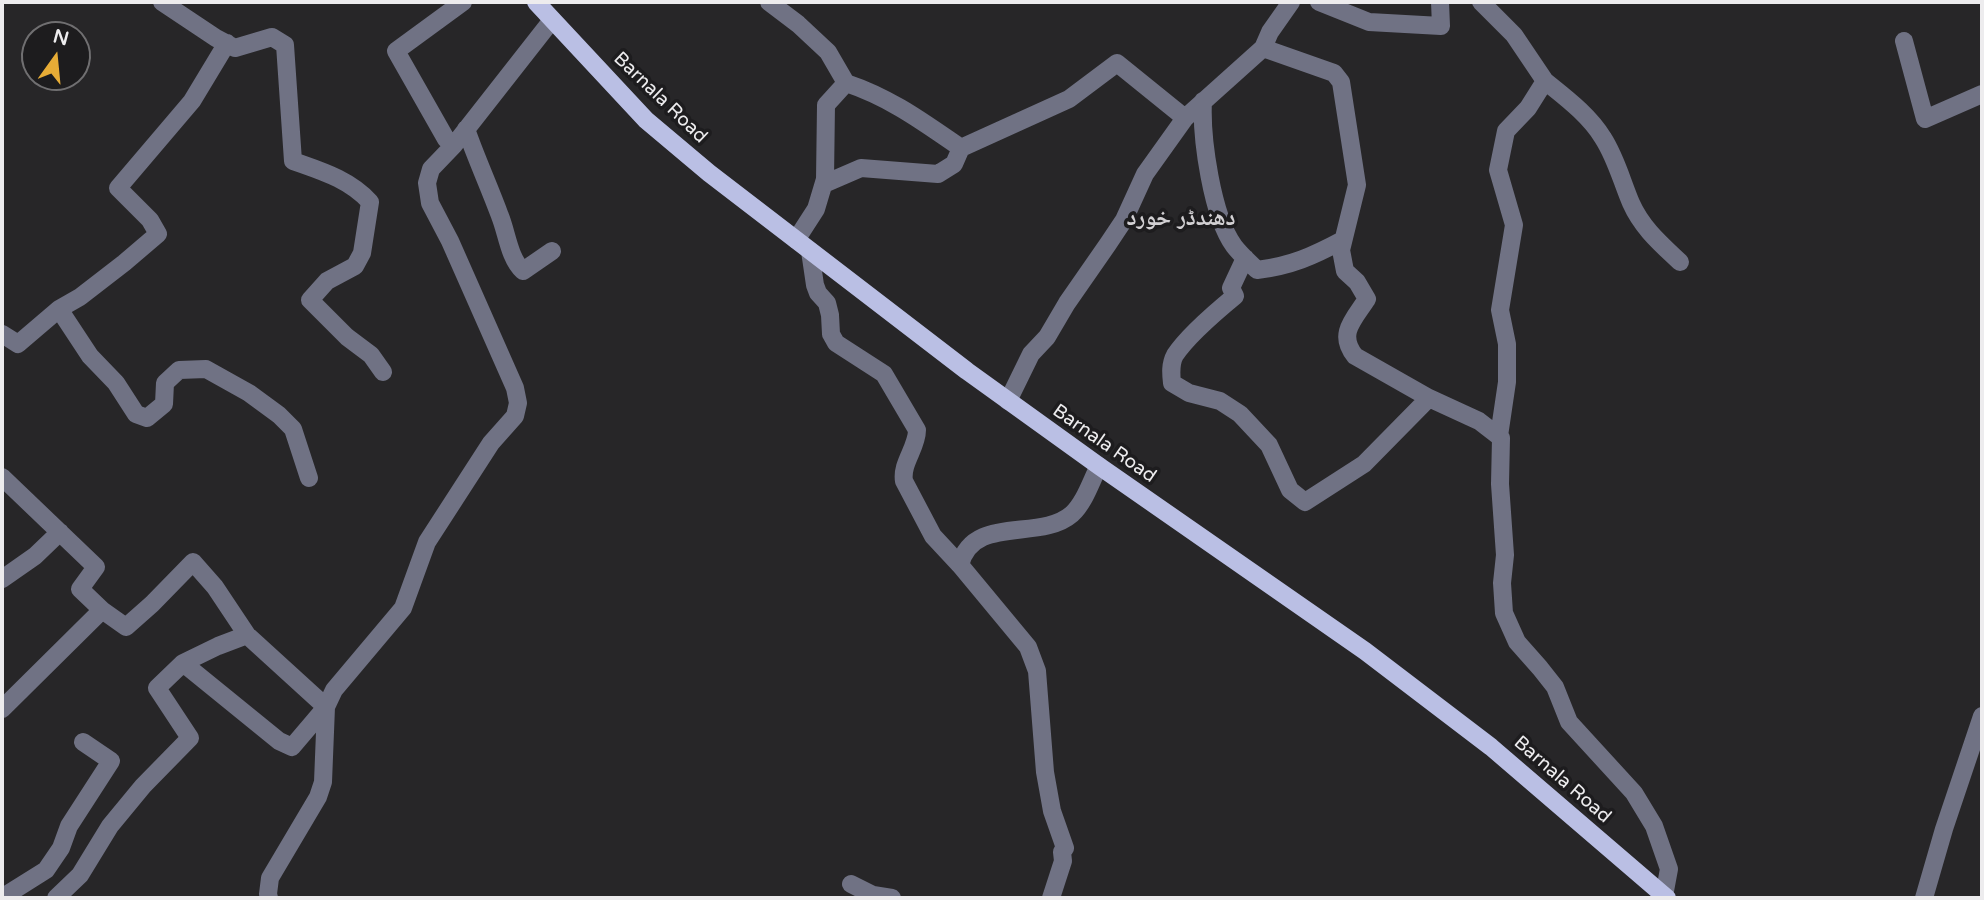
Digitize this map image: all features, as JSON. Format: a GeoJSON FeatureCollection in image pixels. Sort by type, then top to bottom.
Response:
{"type":"FeatureCollection","features":[{"type":"Feature","properties":{"kind":"main road","name":"Barnala Road"},"geometry":{"type":"LineString","coordinates":[[536,2],[646,120],[709,173],[1008,401],[1365,650],[1491,747],[1666,897]]}},
{"type":"Feature","properties":{"kind":"street"},"geometry":{"type":"LineString","coordinates":[[162,2],[235,48],[272,37],[285,45],[293,161],[342,179],[370,202],[362,253],[355,266],[327,281],[310,300],[347,337],[371,355],[383,372]]}},
{"type":"Feature","properties":{"kind":"street"},"geometry":{"type":"LineString","coordinates":[[454,145],[446,139],[396,51],[463,2]]}},
{"type":"Feature","properties":{"kind":"street"},"geometry":{"type":"LineString","coordinates":[[769,2],[828,52],[846,83],[876,93],[961,148]]}},
{"type":"Feature","properties":{"kind":"street"},"geometry":{"type":"LineString","coordinates":[[1008,401],[1031,354],[1047,337],[1124,220],[1145,174],[1185,118],[1263,48],[1270,32],[1291,2]]}},
{"type":"Feature","properties":{"kind":"street"},"geometry":{"type":"LineString","coordinates":[[1319,2],[1369,22],[1441,26],[1440,2]]}},
{"type":"Feature","properties":{"kind":"street"},"geometry":{"type":"LineString","coordinates":[[1481,2],[1514,35],[1545,81],[1590,121],[1603,138],[1643,225],[1679,262]]}},
{"type":"Feature","properties":{"kind":"street"},"geometry":{"type":"LineString","coordinates":[[183,663],[279,741],[292,747],[326,707],[334,690],[403,608],[427,542],[491,443],[515,416],[518,403],[516,388],[430,203],[427,183],[431,169],[454,145],[552,20]]}},
{"type":"Feature","properties":{"kind":"street"},"geometry":{"type":"LineString","coordinates":[[1904,41],[1925,120],[1982,94]]}},
{"type":"Feature","properties":{"kind":"street"},"geometry":{"type":"LineString","coordinates":[[2,334],[18,344],[59,309],[124,264],[158,234],[150,220],[118,188],[192,101],[227,43]]}},
{"type":"Feature","properties":{"kind":"street"},"geometry":{"type":"LineString","coordinates":[[1263,48],[1334,73],[1341,82],[1357,185],[1341,250],[1345,271],[1357,282],[1367,299],[1346,333],[1347,346],[1355,356],[1429,398],[1479,421],[1499,436]]}},
{"type":"Feature","properties":{"kind":"street"},"geometry":{"type":"LineString","coordinates":[[824,184],[861,168],[937,174],[954,164],[961,148],[1069,99],[1117,63],[1185,118]]}},
{"type":"Feature","properties":{"kind":"street"},"geometry":{"type":"LineString","coordinates":[[1545,81],[1528,108],[1506,131],[1498,170],[1514,225],[1500,310],[1507,344],[1507,382],[1499,436],[1506,555],[1502,583],[1504,613],[1517,642],[1555,687],[1569,722],[1634,793],[1654,826],[1669,869],[1666,897]]}},
{"type":"Feature","properties":{"kind":"street"},"geometry":{"type":"LineString","coordinates":[[846,83],[826,105],[824,184],[803,246],[818,293],[827,303],[831,334],[836,343],[884,374],[917,430],[917,439],[902,473],[933,536],[1028,646],[1037,671],[1045,772],[1052,811],[1065,848],[1051,898]]}},
{"type":"Feature","properties":{"kind":"street"},"geometry":{"type":"LineString","coordinates":[[1203,102],[1205,141],[1225,230],[1234,246],[1257,270],[1307,259],[1343,240]]}},
{"type":"Feature","properties":{"kind":"street"},"geometry":{"type":"LineString","coordinates":[[466,129],[500,214],[515,264],[523,271],[552,251]]}},
{"type":"Feature","properties":{"kind":"street"},"geometry":{"type":"LineString","coordinates":[[1245,258],[1231,288],[1235,296],[1214,313],[1175,356],[1171,369],[1172,383],[1189,393],[1220,401],[1240,414],[1269,445],[1290,490],[1305,502],[1364,464],[1429,398]]}},
{"type":"Feature","properties":{"kind":"street"},"geometry":{"type":"LineString","coordinates":[[59,309],[90,356],[116,383],[136,414],[147,418],[164,404],[165,383],[179,370],[206,369],[249,393],[293,429],[309,478]]}},
{"type":"Feature","properties":{"kind":"street"},"geometry":{"type":"LineString","coordinates":[[960,565],[971,543],[993,533],[1055,523],[1072,514],[1099,466]]}},
{"type":"Feature","properties":{"kind":"street"},"geometry":{"type":"LineString","coordinates":[[2,477],[96,566],[80,589],[102,610],[126,626],[193,562],[215,587],[247,635],[326,707],[323,782],[318,797],[270,878],[269,898]]}},
{"type":"Feature","properties":{"kind":"street"},"geometry":{"type":"LineString","coordinates":[[2,579],[35,556],[60,532]]}},
{"type":"Feature","properties":{"kind":"street"},"geometry":{"type":"LineString","coordinates":[[2,709],[102,610]]}},
{"type":"Feature","properties":{"kind":"street"},"geometry":{"type":"LineString","coordinates":[[56,898],[80,875],[110,826],[143,786],[190,738],[156,688],[183,663],[247,635]]}},
{"type":"Feature","properties":{"kind":"street"},"geometry":{"type":"LineString","coordinates":[[1924,898],[1982,716]]}},
{"type":"Feature","properties":{"kind":"street"},"geometry":{"type":"LineString","coordinates":[[3,896],[46,870],[61,848],[69,826],[111,761],[83,742]]}},
{"type":"Feature","properties":{"kind":"street"},"geometry":{"type":"LineString","coordinates":[[851,884],[873,895],[892,898]]}},
{"type":"Feature","properties":{"kind":"district","name":"دھندڈر خورد"},"geometry":{"type":"Point","coordinates":[1181,219]}}]}
